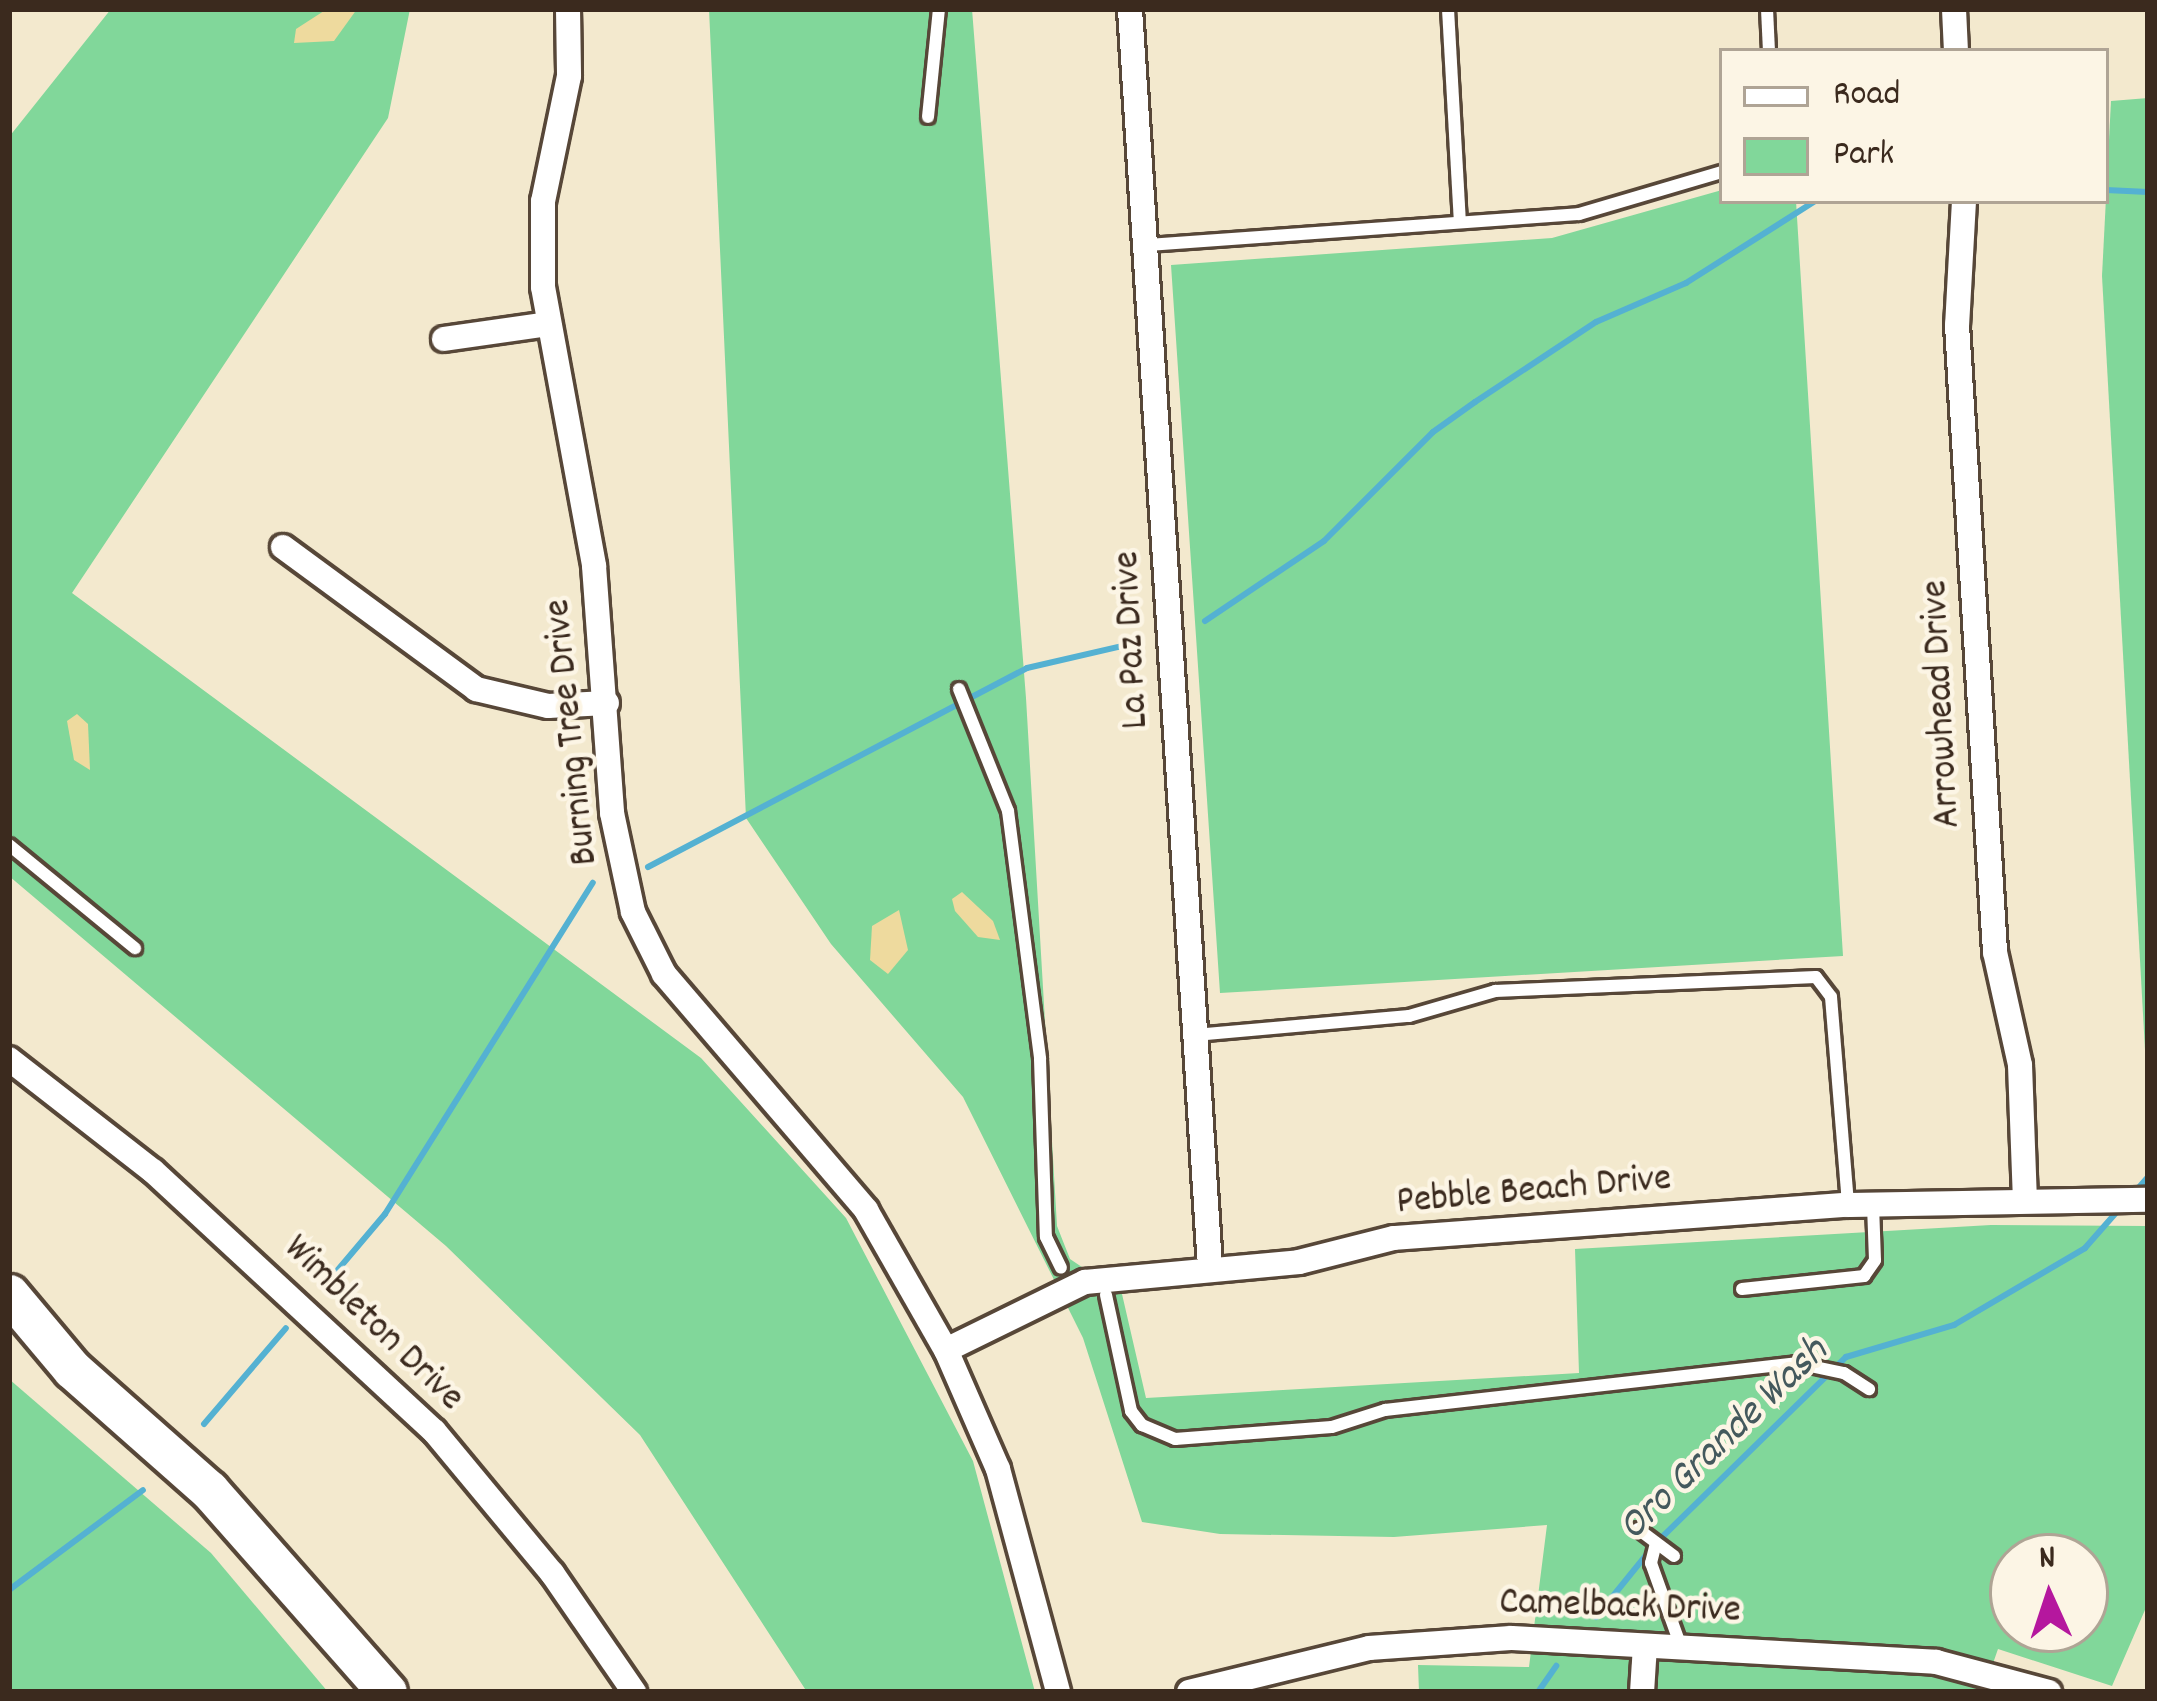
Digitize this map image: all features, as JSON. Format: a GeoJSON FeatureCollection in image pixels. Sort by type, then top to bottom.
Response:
{"type":"FeatureCollection","features":[{"type":"Feature","properties":{"kind":"main road"},"geometry":{"type":"LineString","coordinates":[[9,1294],[73,1369],[209,1490],[387,1692]]}},
{"type":"Feature","properties":{"kind":"main road"},"geometry":{"type":"LineString","coordinates":[[9,1332],[73,1369]]}},
{"type":"Feature","properties":{"kind":"street","name":"Burning Tree Drive"},"geometry":{"type":"LineString","coordinates":[[568,9],[569,76],[540,238],[548,324],[591,548],[620,864],[647,943],[664,974],[866,1210],[946,1350],[998,1468],[1058,1692]]}},
{"type":"Feature","properties":{"kind":"street","name":"La Paz Drive"},"geometry":{"type":"LineString","coordinates":[[1130,9],[1210,1267]]}},
{"type":"Feature","properties":{"kind":"street"},"geometry":{"type":"LineString","coordinates":[[1954,9],[1956,48]]}},
{"type":"Feature","properties":{"kind":"street","name":"Arrowhead Drive"},"geometry":{"type":"LineString","coordinates":[[1964,204],[1957,325],[1962,418],[1995,952],[2020,1065],[2025,1200]]}},
{"type":"Feature","properties":{"kind":"street"},"geometry":{"type":"LineString","coordinates":[[444,339],[548,324]]}},
{"type":"Feature","properties":{"kind":"street"},"geometry":{"type":"LineString","coordinates":[[283,547],[476,689],[548,706],[607,703]]}},
{"type":"Feature","properties":{"kind":"street","name":"Wimbleton Drive"},"geometry":{"type":"LineString","coordinates":[[9,1059],[154,1171],[434,1431],[552,1573],[634,1692]]}},
{"type":"Feature","properties":{"kind":"street","name":"Pebble Beach Drive"},"geometry":{"type":"LineString","coordinates":[[946,1350],[1085,1282],[1299,1262],[1419,1235],[1861,1204],[2148,1200]]}},
{"type":"Feature","properties":{"kind":"street","name":"Camelback Drive"},"geometry":{"type":"LineString","coordinates":[[1189,1692],[1415,1642],[1645,1646],[1936,1662],[2049,1692]]}},
{"type":"Feature","properties":{"kind":"street"},"geometry":{"type":"LineString","coordinates":[[1642,1692],[1645,1646]]}},
{"type":"Feature","properties":{"kind":"lane"},"geometry":{"type":"LineString","coordinates":[[928,117],[939,9]]}},
{"type":"Feature","properties":{"kind":"lane"},"geometry":{"type":"LineString","coordinates":[[1448,9],[1460,221]]}},
{"type":"Feature","properties":{"kind":"lane"},"geometry":{"type":"LineString","coordinates":[[1767,9],[1769,48]]}},
{"type":"Feature","properties":{"kind":"lane"},"geometry":{"type":"LineString","coordinates":[[1147,245],[1579,214],[1719,173]]}},
{"type":"Feature","properties":{"kind":"lane"},"geometry":{"type":"LineString","coordinates":[[959,689],[1008,811],[1040,1059],[1046,1237],[1061,1268]]}},
{"type":"Feature","properties":{"kind":"lane"},"geometry":{"type":"LineString","coordinates":[[9,844],[135,948]]}},
{"type":"Feature","properties":{"kind":"lane"},"geometry":{"type":"LineString","coordinates":[[1193,1035],[1409,1016],[1495,992],[1816,977],[1831,998],[1861,1204],[1875,1260],[1864,1276],[1742,1289]]}},
{"type":"Feature","properties":{"kind":"lane"},"geometry":{"type":"LineString","coordinates":[[1106,1294],[1131,1411],[1142,1425],[1175,1439],[1332,1427],[1402,1408],[1796,1363],[1844,1373],[1869,1389]]}},
{"type":"Feature","properties":{"kind":"lane"},"geometry":{"type":"LineString","coordinates":[[1638,1529],[1674,1556]]}},
{"type":"Feature","properties":{"kind":"lane"},"geometry":{"type":"LineString","coordinates":[[1656,1543],[1651,1563],[1681,1648]]}},
{"type":"Feature","properties":{"kind":"green space"},"geometry":{"type":"Polygon","coordinates":[[[111,9],[410,9],[388,118],[72,593],[701,1058],[846,1218],[973,1461],[1035,1692],[807,1692],[640,1435],[446,1246],[9,876],[9,137],[111,9]]]}},
{"type":"Feature","properties":{"kind":"green space"},"geometry":{"type":"Polygon","coordinates":[[[709,9],[972,9],[1026,698],[1057,1226],[1070,1259],[1122,1294],[1146,1398],[1579,1373],[1575,1249],[1991,1225],[2146,1226],[2148,1603],[2112,1686],[2010,1653],[2109,1653],[2109,1533],[1989,1533],[1989,1653],[1997,1653],[1983,1692],[1419,1692],[1418,1665],[1529,1667],[1547,1525],[1394,1537],[1220,1534],[1142,1522],[1083,1338],[963,1097],[831,944],[746,818],[709,9]]]}},
{"type":"Feature","properties":{"kind":"green space"},"geometry":{"type":"Polygon","coordinates":[[[2148,98],[2148,1104],[2102,276],[2111,101],[2148,98]]]}},
{"type":"Feature","properties":{"kind":"green space"},"geometry":{"type":"Polygon","coordinates":[[[1719,191],[1719,204],[1796,204],[1843,956],[1220,993],[1171,265],[1552,238],[1719,191]]]}},
{"type":"Feature","properties":{"kind":"green space"},"geometry":{"type":"Polygon","coordinates":[[[9,1379],[211,1553],[328,1692],[9,1692],[9,1379]]]}},
{"type":"Feature","properties":{"kind":"sand"},"geometry":{"type":"Polygon","coordinates":[[[327,9],[357,9],[334,41],[294,43],[296,29],[327,9]]]}},
{"type":"Feature","properties":{"kind":"sand"},"geometry":{"type":"Polygon","coordinates":[[[77,714],[88,724],[90,770],[74,760],[67,721],[77,714]]]}},
{"type":"Feature","properties":{"kind":"sand"},"geometry":{"type":"Polygon","coordinates":[[[962,892],[993,921],[1000,940],[978,937],[955,911],[952,899],[962,892]]]}},
{"type":"Feature","properties":{"kind":"sand"},"geometry":{"type":"Polygon","coordinates":[[[899,910],[908,950],[888,974],[870,960],[872,926],[899,910]]]}},
{"type":"Feature","properties":{"kind":"waterway"},"geometry":{"type":"LineString","coordinates":[[2109,190],[2148,192]]}},
{"type":"Feature","properties":{"kind":"waterway"},"geometry":{"type":"LineString","coordinates":[[1205,621],[1324,541],[1433,432],[1475,402],[1596,322],[1686,283],[1810,204]]}},
{"type":"Feature","properties":{"kind":"waterway"},"geometry":{"type":"LineString","coordinates":[[648,867],[1027,668],[1140,642]]}},
{"type":"Feature","properties":{"kind":"waterway"},"geometry":{"type":"LineString","coordinates":[[325,1285],[385,1214],[593,883]]}},
{"type":"Feature","properties":{"kind":"waterway","name":"Oro Grande Wash"},"geometry":{"type":"LineString","coordinates":[[2134,1193],[2148,1177]]}},
{"type":"Feature","properties":{"kind":"waterway","name":"Oro Grande Wash"},"geometry":{"type":"LineString","coordinates":[[1596,1617],[1656,1543],[1846,1357],[1954,1325],[2085,1248],[2121,1207]]}},
{"type":"Feature","properties":{"kind":"waterway"},"geometry":{"type":"LineString","coordinates":[[204,1424],[286,1328]]}},
{"type":"Feature","properties":{"kind":"waterway"},"geometry":{"type":"LineString","coordinates":[[9,1590],[143,1490]]}},
{"type":"Feature","properties":{"kind":"waterway","name":"Oro Grande Wash"},"geometry":{"type":"LineString","coordinates":[[1538,1692],[1556,1666]]}}]}
